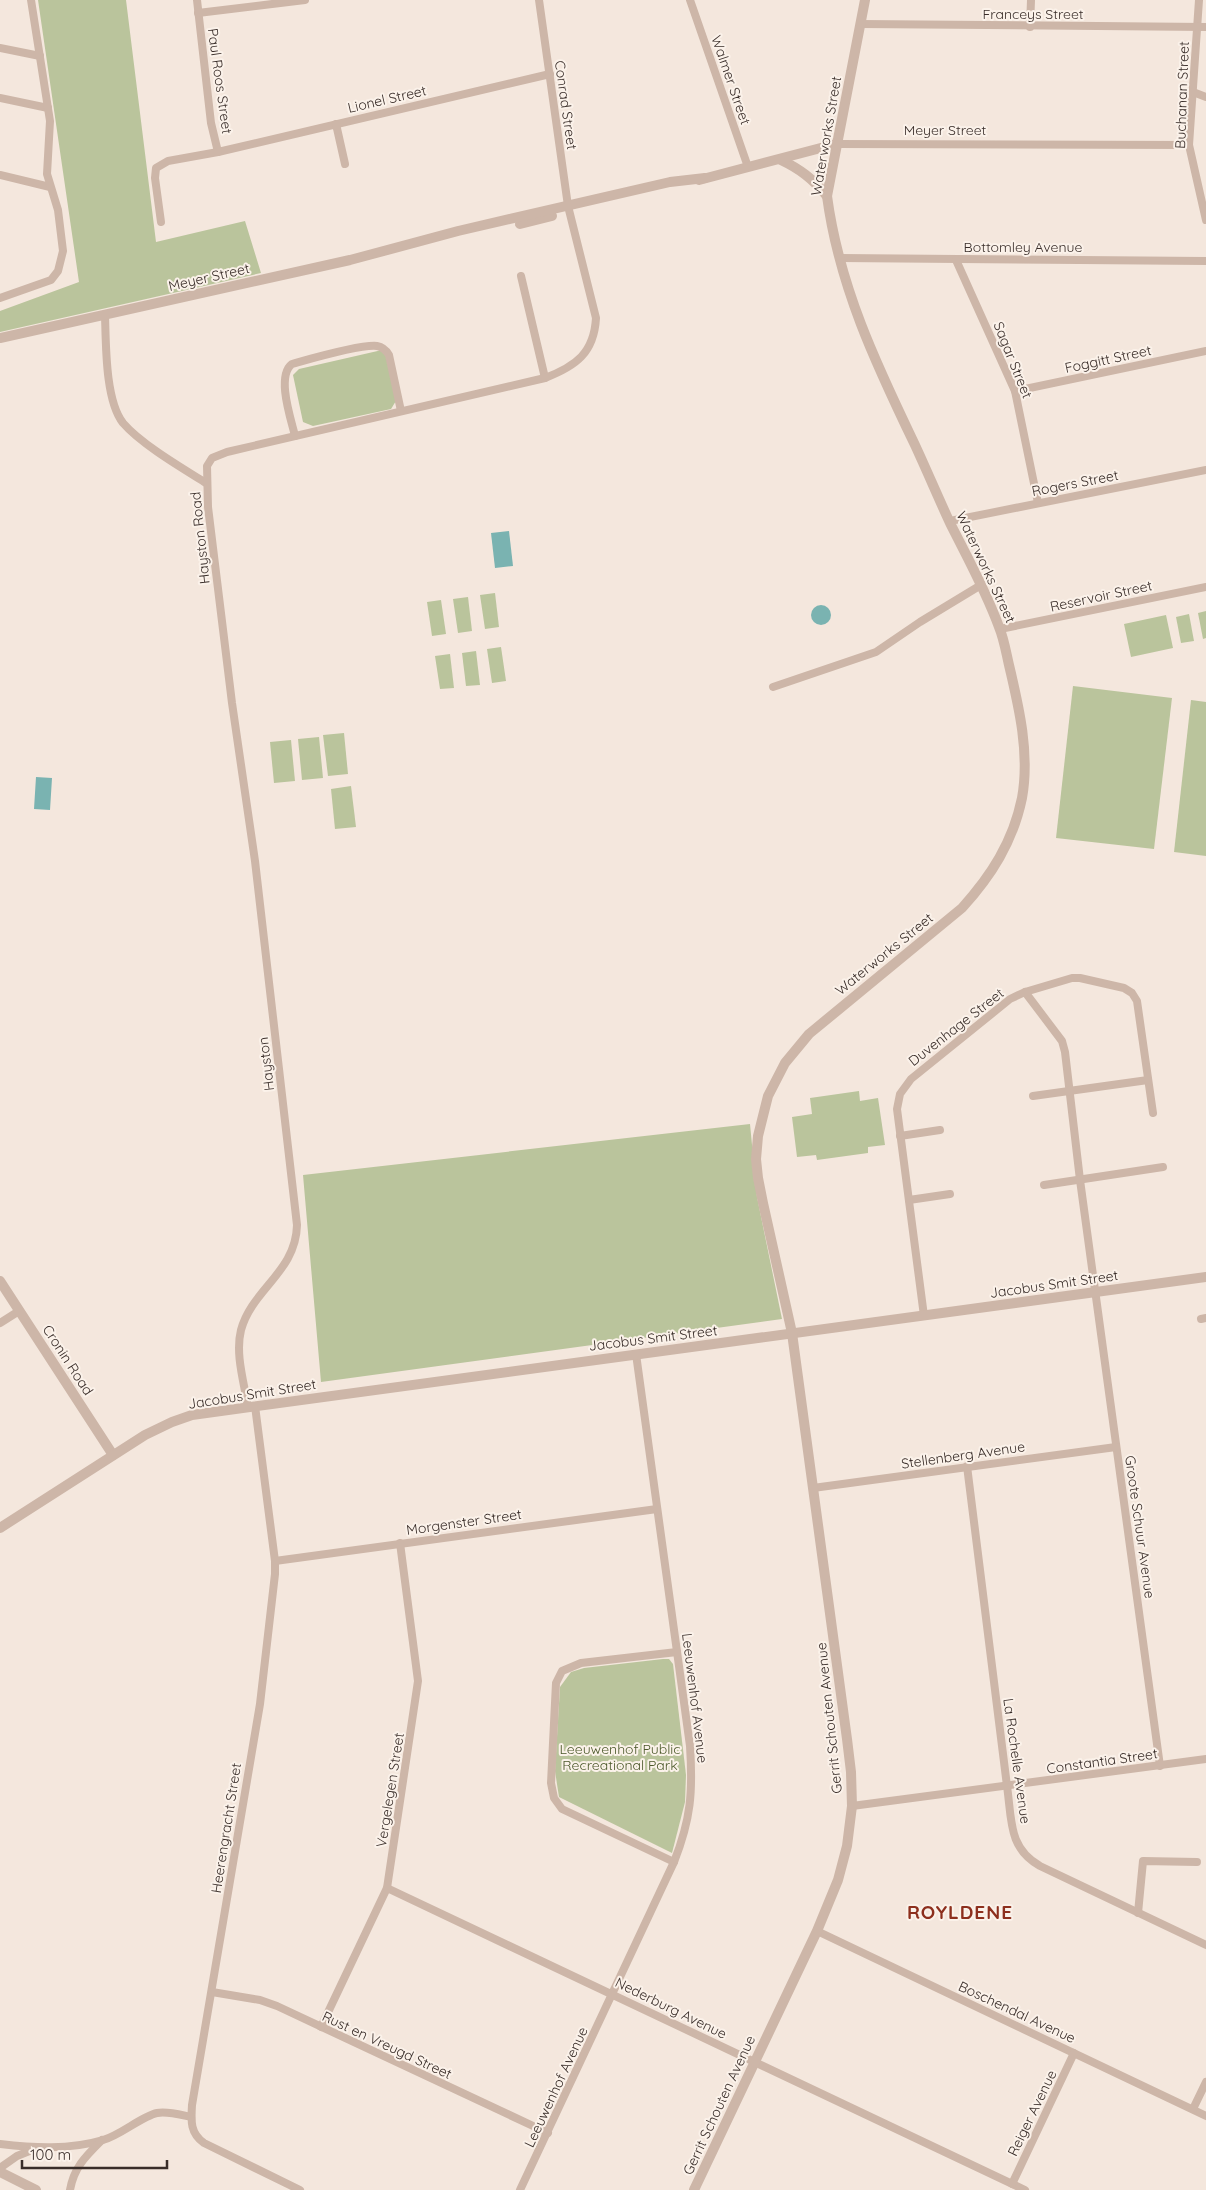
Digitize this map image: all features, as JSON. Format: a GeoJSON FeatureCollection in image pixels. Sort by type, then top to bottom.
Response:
{"type":"FeatureCollection","features":[{"type":"Feature","properties":{"kind":"street"},"geometry":{"type":"LineString","coordinates":[[0,298],[51,280],[58,271],[61,262],[62,239],[58,210],[47,174],[50,129],[48,108],[31,0]]}},
{"type":"Feature","properties":{"kind":"street","name":"Paul Roos Street"},"geometry":{"type":"LineString","coordinates":[[197,0],[211,124],[218,152],[231,149]]}},
{"type":"Feature","properties":{"kind":"street"},"geometry":{"type":"LineString","coordinates":[[198,12],[305,0]]}},
{"type":"Feature","properties":{"kind":"street","name":"Conrad Street"},"geometry":{"type":"LineString","coordinates":[[539,0],[569,209]]}},
{"type":"Feature","properties":{"kind":"street","name":"Walmer Street"},"geometry":{"type":"LineString","coordinates":[[690,0],[748,167]]}},
{"type":"Feature","properties":{"kind":"street","name":"Waterworks Street"},"geometry":{"type":"LineString","coordinates":[[792,1333],[758,1178],[757,1146],[763,1110],[774,1080],[795,1049],[809,1034],[962,908],[982,886],[1001,857],[1022,798],[1024,750],[1016,699],[1000,629],[872,354],[851,301],[827,196],[865,0]]}},
{"type":"Feature","properties":{"kind":"street"},"geometry":{"type":"LineString","coordinates":[[1030,26],[1031,0]]}},
{"type":"Feature","properties":{"kind":"street","name":"Buchanan Street"},"geometry":{"type":"LineString","coordinates":[[1199,0],[1202,27],[1193,92],[1189,145],[1206,220]]}},
{"type":"Feature","properties":{"kind":"street","name":"Franceys Street"},"geometry":{"type":"LineString","coordinates":[[860,24],[1202,27]]}},
{"type":"Feature","properties":{"kind":"street"},"geometry":{"type":"LineString","coordinates":[[0,48],[40,56]]}},
{"type":"Feature","properties":{"kind":"street","name":"Lionel Street"},"geometry":{"type":"LineString","coordinates":[[231,149],[550,74]]}},
{"type":"Feature","properties":{"kind":"street"},"geometry":{"type":"LineString","coordinates":[[1193,92],[1206,97]]}},
{"type":"Feature","properties":{"kind":"street"},"geometry":{"type":"LineString","coordinates":[[0,98],[48,108]]}},
{"type":"Feature","properties":{"kind":"street"},"geometry":{"type":"LineString","coordinates":[[336,124],[345,164]]}},
{"type":"Feature","properties":{"kind":"street","name":"Meyer Street"},"geometry":{"type":"LineString","coordinates":[[0,338],[423,242],[440,242],[476,231],[569,209],[685,185],[705,178],[836,144],[1189,145]]}},
{"type":"Feature","properties":{"kind":"street"},"geometry":{"type":"LineString","coordinates":[[161,222],[155,178],[156,168],[168,161],[218,152]]}},
{"type":"Feature","properties":{"kind":"street"},"geometry":{"type":"LineString","coordinates":[[780,160],[798,168],[814,181],[827,196]]}},
{"type":"Feature","properties":{"kind":"street"},"geometry":{"type":"LineString","coordinates":[[0,175],[50,187]]}},
{"type":"Feature","properties":{"kind":"street","name":"Hayston Road"},"geometry":{"type":"LineString","coordinates":[[232,703],[206,483],[206,466],[216,455],[545,378],[562,372],[577,362],[586,352],[595,330],[596,318],[569,209]]}},
{"type":"Feature","properties":{"kind":"street","name":"Bottomley Avenue"},"geometry":{"type":"LineString","coordinates":[[840,258],[1206,261]]}},
{"type":"Feature","properties":{"kind":"street","name":"Sagar Street"},"geometry":{"type":"LineString","coordinates":[[956,260],[1015,391],[1038,503]]}},
{"type":"Feature","properties":{"kind":"street"},"geometry":{"type":"LineString","coordinates":[[521,276],[545,378]]}},
{"type":"Feature","properties":{"kind":"street"},"geometry":{"type":"LineString","coordinates":[[105,314],[106,357],[109,382],[114,403],[122,422],[170,460],[206,483]]}},
{"type":"Feature","properties":{"kind":"street"},"geometry":{"type":"LineString","coordinates":[[295,436],[284,386],[285,373],[292,364],[364,347],[374,346],[386,349],[389,355],[401,412]]}},
{"type":"Feature","properties":{"kind":"street","name":"Foggitt Street"},"geometry":{"type":"LineString","coordinates":[[1015,391],[1206,351]]}},
{"type":"Feature","properties":{"kind":"street","name":"Rogers Street"},"geometry":{"type":"LineString","coordinates":[[950,521],[1206,470]]}},
{"type":"Feature","properties":{"kind":"street"},"geometry":{"type":"LineString","coordinates":[[773,687],[876,652],[928,617],[981,585]]}},
{"type":"Feature","properties":{"kind":"street","name":"Reservoir Street"},"geometry":{"type":"LineString","coordinates":[[1000,629],[1206,587]]}},
{"type":"Feature","properties":{"kind":"street","name":"Hayston"},"geometry":{"type":"LineString","coordinates":[[232,703],[255,861],[297,1225],[295,1242],[286,1264],[251,1308],[241,1331],[240,1360],[252,1406]]}},
{"type":"Feature","properties":{"kind":"street"},"geometry":{"type":"LineString","coordinates":[[1025,992],[1072,978],[1099,982],[1128,990],[1137,1001],[1153,1113]]}},
{"type":"Feature","properties":{"kind":"street","name":"Duvenhage Street"},"geometry":{"type":"LineString","coordinates":[[924,1316],[897,1109],[900,1094],[908,1082],[1010,999],[1025,992],[1062,1041],[1096,1291]]}},
{"type":"Feature","properties":{"kind":"street"},"geometry":{"type":"LineString","coordinates":[[1033,1096],[1148,1080]]}},
{"type":"Feature","properties":{"kind":"street"},"geometry":{"type":"LineString","coordinates":[[900,1136],[940,1130]]}},
{"type":"Feature","properties":{"kind":"street"},"geometry":{"type":"LineString","coordinates":[[1044,1185],[1163,1167]]}},
{"type":"Feature","properties":{"kind":"street"},"geometry":{"type":"LineString","coordinates":[[909,1200],[950,1194]]}},
{"type":"Feature","properties":{"kind":"street","name":"Jacobus Smit Street"},"geometry":{"type":"LineString","coordinates":[[0,1528],[150,1432],[192,1415],[1206,1277]]}},
{"type":"Feature","properties":{"kind":"street","name":"Cronin Road"},"geometry":{"type":"LineString","coordinates":[[0,1280],[113,1455]]}},
{"type":"Feature","properties":{"kind":"street","name":"Groote Schuur Avenue"},"geometry":{"type":"LineString","coordinates":[[1096,1291],[1160,1766]]}},
{"type":"Feature","properties":{"kind":"street"},"geometry":{"type":"LineString","coordinates":[[0,1323],[19,1311]]}},
{"type":"Feature","properties":{"kind":"street","name":"Gerrit Schouten Avenue"},"geometry":{"type":"LineString","coordinates":[[694,2190],[817,1931],[838,1880],[847,1846],[852,1806],[849,1754],[792,1333]]}},
{"type":"Feature","properties":{"kind":"street","name":"Leeuwenhof Avenue"},"geometry":{"type":"LineString","coordinates":[[520,2190],[674,1862],[688,1822],[692,1782],[690,1746],[636,1354]]}},
{"type":"Feature","properties":{"kind":"street","name":"Heerengracht Street"},"geometry":{"type":"LineString","coordinates":[[192,2118],[260,1704],[276,1561],[252,1406]]}},
{"type":"Feature","properties":{"kind":"street","name":"Stellenberg Avenue"},"geometry":{"type":"LineString","coordinates":[[813,1488],[1116,1447]]}},
{"type":"Feature","properties":{"kind":"street","name":"La Rochelle Avenue"},"geometry":{"type":"LineString","coordinates":[[968,1466],[1006,1786],[1014,1836],[1019,1850],[1040,1866],[1206,1945]]}},
{"type":"Feature","properties":{"kind":"street","name":"Morgenster Street"},"geometry":{"type":"LineString","coordinates":[[276,1561],[657,1509]]}},
{"type":"Feature","properties":{"kind":"street","name":"Vergelegen Street"},"geometry":{"type":"LineString","coordinates":[[321,2028],[387,1888],[418,1680],[400,1543]]}},
{"type":"Feature","properties":{"kind":"street"},"geometry":{"type":"LineString","coordinates":[[674,1862],[562,1809],[554,1798],[550,1774],[556,1683],[562,1671],[581,1663],[677,1652]]}},
{"type":"Feature","properties":{"kind":"street","name":"Constantia Street"},"geometry":{"type":"LineString","coordinates":[[852,1806],[1206,1760]]}},
{"type":"Feature","properties":{"kind":"street"},"geometry":{"type":"LineString","coordinates":[[1138,1912],[1143,1862],[1148,1860],[1197,1862]]}},
{"type":"Feature","properties":{"kind":"street","name":"Nederburg Avenue"},"geometry":{"type":"LineString","coordinates":[[387,1888],[1025,2190]]}},
{"type":"Feature","properties":{"kind":"street","name":"Boschendal Avenue"},"geometry":{"type":"LineString","coordinates":[[817,1931],[1206,2116]]}},
{"type":"Feature","properties":{"kind":"street","name":"Rust en Vreugd Street"},"geometry":{"type":"LineString","coordinates":[[212,1992],[268,2002],[548,2133]]}},
{"type":"Feature","properties":{"kind":"street","name":"Reiger Avenue"},"geometry":{"type":"LineString","coordinates":[[1012,2184],[1074,2053]]}},
{"type":"Feature","properties":{"kind":"street"},"geometry":{"type":"LineString","coordinates":[[1193,2109],[1206,2082]]}},
{"type":"Feature","properties":{"kind":"street"},"geometry":{"type":"LineString","coordinates":[[0,2144],[37,2148],[102,2140],[125,2131],[156,2113],[170,2113],[192,2118],[194,2134],[204,2143],[300,2190]]}},
{"type":"Feature","properties":{"kind":"street"},"geometry":{"type":"LineString","coordinates":[[70,2190],[72,2178],[79,2164],[102,2140]]}},
{"type":"Feature","properties":{"kind":"street"},"geometry":{"type":"LineString","coordinates":[[0,2168],[17,2156],[37,2148]]}},
{"type":"Feature","properties":{"kind":"street"},"geometry":{"type":"LineString","coordinates":[[0,2172],[36,2190]]}},
{"type":"Feature","properties":{"kind":"green space"},"geometry":{"type":"Polygon","coordinates":[[[38,0],[126,0],[156,242],[245,221],[261,273],[0,332],[0,311],[79,282],[38,0]]]}},
{"type":"Feature","properties":{"kind":"green space"},"geometry":{"type":"Polygon","coordinates":[[[382,350],[387,352],[399,396],[391,409],[313,426],[303,422],[293,375],[299,369],[382,350]]]}},
{"type":"Feature","properties":{"kind":"green space"},"geometry":{"type":"Polygon","coordinates":[[[495,593],[499,627],[485,629],[480,595],[495,593]]]}},
{"type":"Feature","properties":{"kind":"green space"},"geometry":{"type":"Polygon","coordinates":[[[468,597],[472,631],[458,633],[453,599],[468,597]]]}},
{"type":"Feature","properties":{"kind":"green space"},"geometry":{"type":"Polygon","coordinates":[[[441,600],[446,634],[432,636],[427,602],[441,600]]]}},
{"type":"Feature","properties":{"kind":"green space"},"geometry":{"type":"Polygon","coordinates":[[[1206,611],[1206,638],[1203,639],[1198,613],[1206,611]]]}},
{"type":"Feature","properties":{"kind":"green space"},"geometry":{"type":"Polygon","coordinates":[[[1189,614],[1194,641],[1181,643],[1176,617],[1189,614]]]}},
{"type":"Feature","properties":{"kind":"green space"},"geometry":{"type":"Polygon","coordinates":[[[1166,615],[1173,648],[1131,657],[1124,624],[1166,615]]]}},
{"type":"Feature","properties":{"kind":"green space"},"geometry":{"type":"Polygon","coordinates":[[[501,647],[506,681],[492,683],[487,649],[501,647]]]}},
{"type":"Feature","properties":{"kind":"green space"},"geometry":{"type":"Polygon","coordinates":[[[476,651],[480,685],[466,686],[462,653],[476,651]]]}},
{"type":"Feature","properties":{"kind":"green space"},"geometry":{"type":"Polygon","coordinates":[[[450,654],[454,688],[440,689],[435,656],[450,654]]]}},
{"type":"Feature","properties":{"kind":"green space"},"geometry":{"type":"Polygon","coordinates":[[[1073,686],[1172,698],[1154,849],[1056,838],[1073,686]]]}},
{"type":"Feature","properties":{"kind":"green space"},"geometry":{"type":"Polygon","coordinates":[[[1191,700],[1206,702],[1206,856],[1174,852],[1191,700]]]}},
{"type":"Feature","properties":{"kind":"green space"},"geometry":{"type":"Polygon","coordinates":[[[344,733],[348,774],[328,776],[323,735],[344,733]]]}},
{"type":"Feature","properties":{"kind":"green space"},"geometry":{"type":"Polygon","coordinates":[[[319,737],[323,778],[302,780],[298,739],[319,737]]]}},
{"type":"Feature","properties":{"kind":"green space"},"geometry":{"type":"Polygon","coordinates":[[[291,740],[295,781],[274,783],[270,742],[291,740]]]}},
{"type":"Feature","properties":{"kind":"green space"},"geometry":{"type":"Polygon","coordinates":[[[351,786],[356,827],[335,829],[331,789],[351,786]]]}},
{"type":"Feature","properties":{"kind":"green space"},"geometry":{"type":"Polygon","coordinates":[[[859,1091],[860,1101],[878,1098],[885,1145],[868,1147],[868,1153],[817,1160],[816,1155],[797,1157],[792,1117],[812,1114],[810,1098],[859,1091]]]}},
{"type":"Feature","properties":{"kind":"green space"},"geometry":{"type":"Polygon","coordinates":[[[750,1124],[757,1197],[782,1319],[321,1382],[303,1175],[750,1124]]]}},
{"type":"Feature","properties":{"kind":"green space","name":"Leeuwenhof Public Recreational Park"},"geometry":{"type":"Polygon","coordinates":[[[669,1659],[673,1664],[686,1775],[685,1802],[672,1853],[559,1797],[555,1771],[560,1687],[571,1672],[584,1668],[669,1659]]]}},
{"type":"Feature","properties":{"kind":"water"},"geometry":{"type":"Polygon","coordinates":[[[509,531],[513,566],[495,568],[491,533],[509,531]]]}},
{"type":"Feature","properties":{"kind":"water"},"geometry":{"type":"Polygon","coordinates":[[[821,605],[828,608],[831,615],[828,622],[821,625],[814,622],[811,615],[814,608],[821,605]]]}},
{"type":"Feature","properties":{"kind":"water"},"geometry":{"type":"Polygon","coordinates":[[[36,777],[52,778],[50,810],[34,809],[36,777]]]}},
{"type":"Feature","properties":{"kind":"district","name":"ROYLDENE"},"geometry":{"type":"Point","coordinates":[960,1912]}}]}
